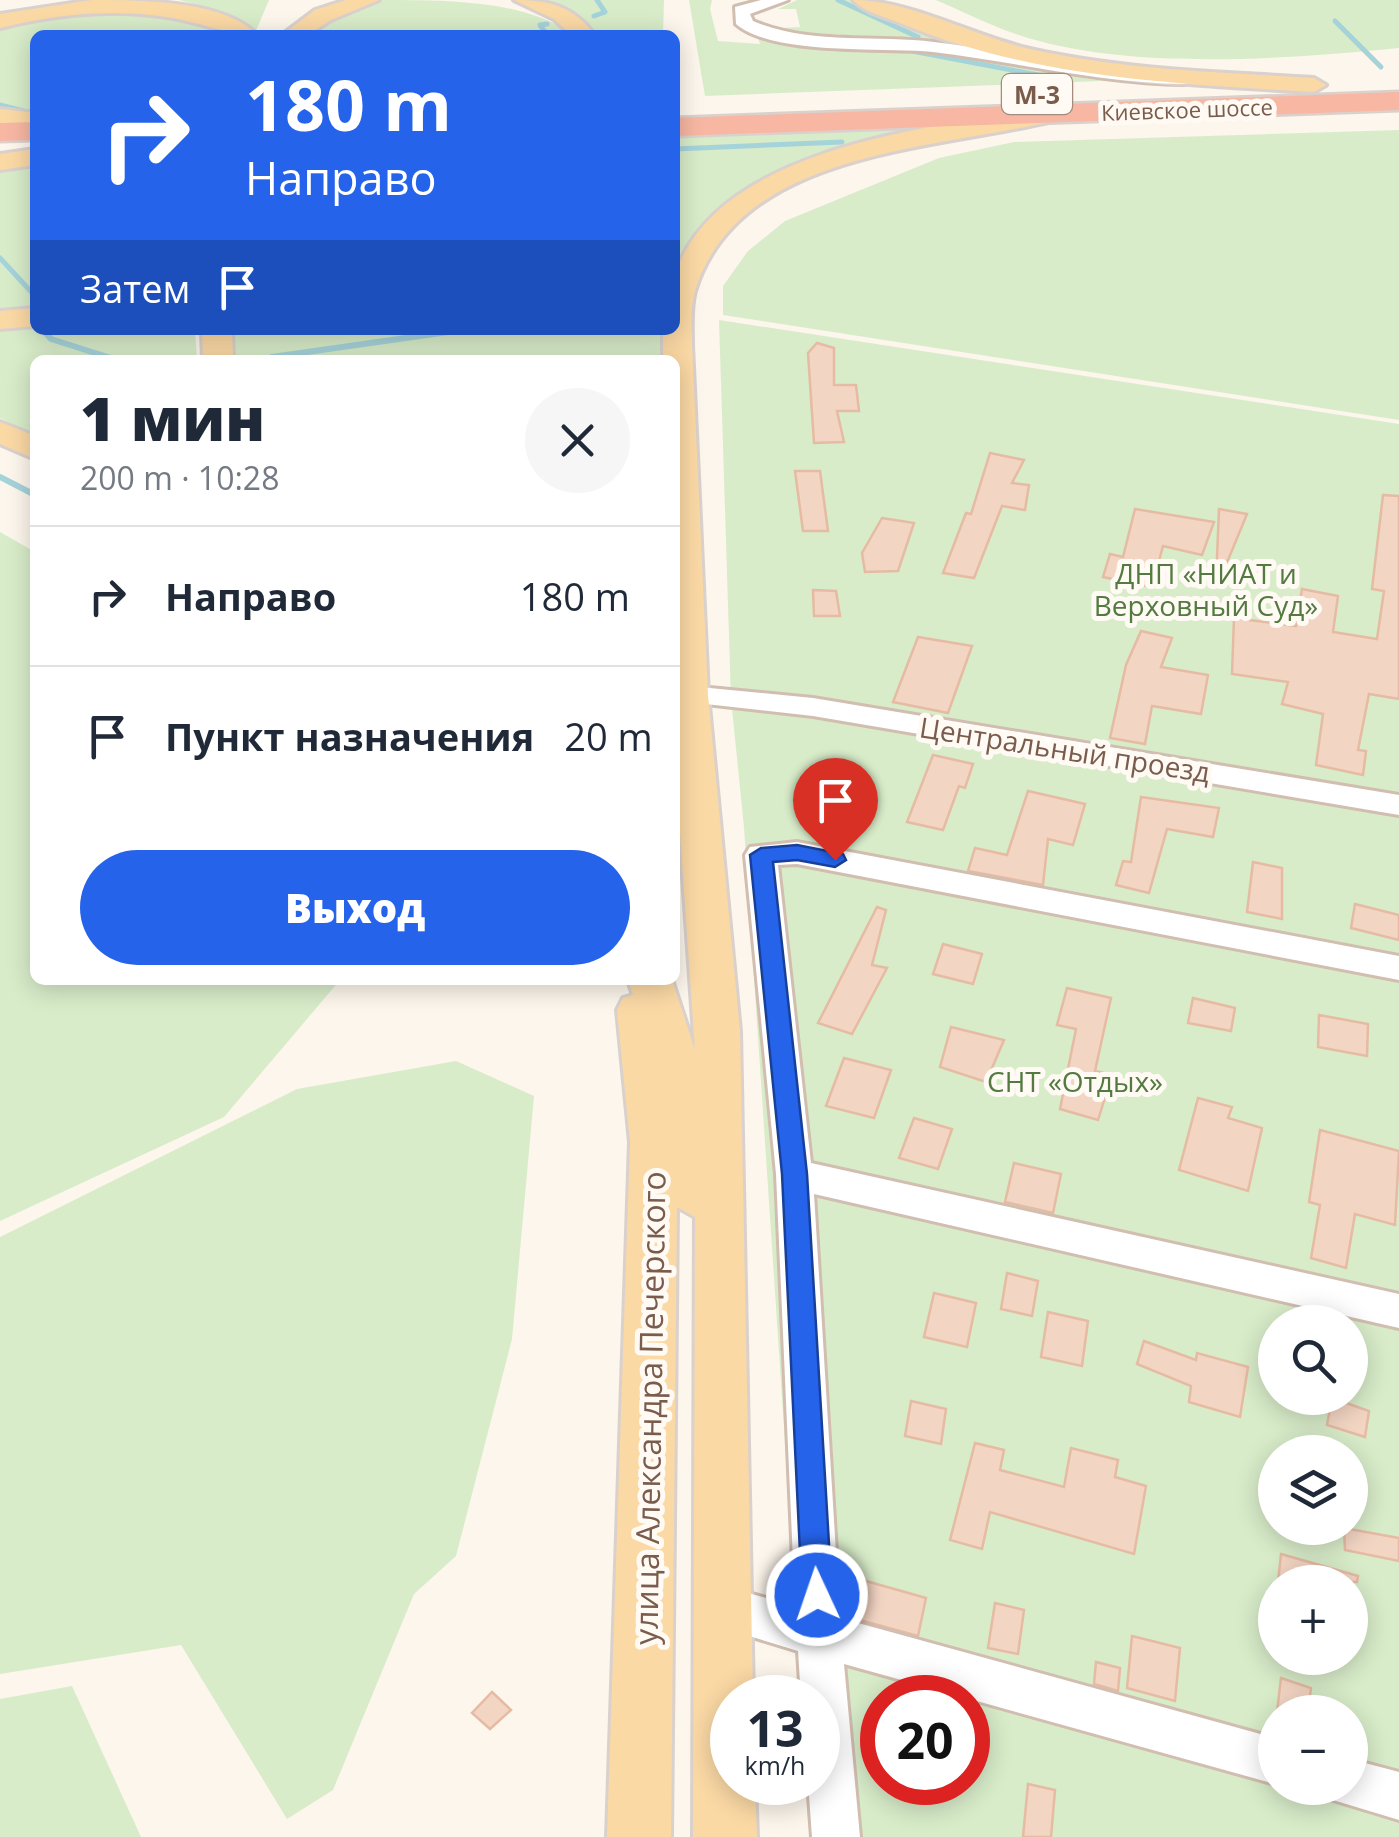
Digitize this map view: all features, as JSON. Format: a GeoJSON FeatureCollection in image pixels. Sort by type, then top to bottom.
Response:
{"type":"FeatureCollection","features":[{"type":"Feature","properties":{"kind":"highway","name":"Киевское шоссе"},"geometry":{"type":"LineString","coordinates":[[680,107],[1399,82]]}},
{"type":"Feature","properties":{"kind":"highway","name":"Киевское шоссе"},"geometry":{"type":"LineString","coordinates":[[680,126],[1399,102]]}},
{"type":"Feature","properties":{"kind":"highway"},"geometry":{"type":"LineString","coordinates":[[0,132],[30,131]]}},
{"type":"Feature","properties":{"kind":"highway"},"geometry":{"type":"LineString","coordinates":[[0,152],[30,154]]}},
{"type":"Feature","properties":{"kind":"main road"},"geometry":{"type":"LineString","coordinates":[[281,30],[368,0]]}},
{"type":"Feature","properties":{"kind":"main road"},"geometry":{"type":"LineString","coordinates":[[525,0],[562,14],[579,30]]}},
{"type":"Feature","properties":{"kind":"main road"},"geometry":{"type":"LineString","coordinates":[[864,0],[941,33],[1021,57],[1117,74],[1314,85]]}},
{"type":"Feature","properties":{"kind":"main road"},"geometry":{"type":"LineString","coordinates":[[0,21],[57,6],[133,1],[198,9],[240,30]]}},
{"type":"Feature","properties":{"kind":"main road"},"geometry":{"type":"LineString","coordinates":[[680,296],[699,254],[750,201],[826,161],[917,136],[1070,112]]}},
{"type":"Feature","properties":{"kind":"main road"},"geometry":{"type":"LineString","coordinates":[[0,116],[30,119]]}},
{"type":"Feature","properties":{"kind":"main road"},"geometry":{"type":"LineString","coordinates":[[0,162],[30,155]]}},
{"type":"Feature","properties":{"kind":"main road"},"geometry":{"type":"LineString","coordinates":[[0,320],[30,317]]}},
{"type":"Feature","properties":{"kind":"main road"},"geometry":{"type":"LineString","coordinates":[[680,409],[689,695],[717,1031],[722,1416]]}},
{"type":"Feature","properties":{"kind":"main road"},"geometry":{"type":"LineString","coordinates":[[0,431],[30,446]]}},
{"type":"Feature","properties":{"kind":"main road","name":"улица Александра Печерского"},"geometry":{"type":"LineString","coordinates":[[633,985],[642,1023],[654,1142],[639,1837]]}},
{"type":"Feature","properties":{"kind":"main road","name":"улица Александра Печерского"},"geometry":{"type":"LineString","coordinates":[[652,985],[680,1076],[722,1416],[725,1837]]}},
{"type":"Feature","properties":{"kind":"street"},"geometry":{"type":"LineString","coordinates":[[780,0],[741,11],[744,24],[772,33],[953,49],[1105,78],[1185,80]]}},
{"type":"Feature","properties":{"kind":"street","name":"Центральный проезд"},"geometry":{"type":"LineString","coordinates":[[689,695],[813,707],[1399,805]]}},
{"type":"Feature","properties":{"kind":"street"},"geometry":{"type":"LineString","coordinates":[[836,1837],[819,1633],[794,1174],[761,855],[797,852],[1399,968]]}},
{"type":"Feature","properties":{"kind":"street"},"geometry":{"type":"LineString","coordinates":[[794,1174],[1399,1311]]}},
{"type":"Feature","properties":{"kind":"street"},"geometry":{"type":"LineString","coordinates":[[723,1608],[1258,1757]]}},
{"type":"Feature","properties":{"kind":"street"},"geometry":{"type":"LineString","coordinates":[[1368,1787],[1399,1796]]}},
{"type":"Feature","properties":{"kind":"green space"},"geometry":{"type":"Polygon","coordinates":[[[179,0],[269,0],[256,30],[227,13],[179,0]]]}},
{"type":"Feature","properties":{"kind":"green space"},"geometry":{"type":"Polygon","coordinates":[[[383,0],[484,4],[532,15],[565,30],[312,30],[363,4],[383,0]]]}},
{"type":"Feature","properties":{"kind":"green space"},"geometry":{"type":"Polygon","coordinates":[[[546,0],[664,0],[663,30],[592,30],[580,15],[546,0]]]}},
{"type":"Feature","properties":{"kind":"green space"},"geometry":{"type":"Polygon","coordinates":[[[689,0],[712,0],[710,9],[718,41],[760,44],[758,38],[927,50],[1102,81],[705,96],[689,0]]]}},
{"type":"Feature","properties":{"kind":"green space"},"geometry":{"type":"Polygon","coordinates":[[[797,0],[853,0],[957,43],[786,31],[782,28],[800,27],[796,9],[778,9],[797,0]]]}},
{"type":"Feature","properties":{"kind":"green space"},"geometry":{"type":"Polygon","coordinates":[[[936,0],[1399,0],[1399,48],[1204,59],[1103,53],[1013,33],[936,0]]]}},
{"type":"Feature","properties":{"kind":"green space"},"geometry":{"type":"Polygon","coordinates":[[[116,4],[217,30],[30,30],[30,115],[0,111],[0,25],[116,4]]]}},
{"type":"Feature","properties":{"kind":"green space"},"geometry":{"type":"Polygon","coordinates":[[[916,129],[845,148],[781,174],[724,212],[680,261],[680,137],[916,129]]]}},
{"type":"Feature","properties":{"kind":"green space"},"geometry":{"type":"Polygon","coordinates":[[[1399,130],[1399,420],[723,315],[723,286],[748,251],[785,221],[939,158],[1014,142],[1399,130]]]}},
{"type":"Feature","properties":{"kind":"green space"},"geometry":{"type":"Polygon","coordinates":[[[30,161],[30,310],[0,313],[0,166],[30,161]]]}},
{"type":"Feature","properties":{"kind":"green space","name":"СНТ «Отдых»"},"geometry":{"type":"Polygon","coordinates":[[[719,320],[1399,424],[1399,1837],[811,1837],[809,1805],[840,1805],[840,1675],[801,1675],[744,827],[731,699],[719,320]]]}},
{"type":"Feature","properties":{"kind":"green space"},"geometry":{"type":"Polygon","coordinates":[[[30,322],[30,335],[195,335],[197,355],[30,355],[30,433],[0,418],[0,325],[30,322]]]}},
{"type":"Feature","properties":{"kind":"green space"},"geometry":{"type":"Polygon","coordinates":[[[233,335],[662,335],[664,355],[235,355],[233,335]]]}},
{"type":"Feature","properties":{"kind":"green space"},"geometry":{"type":"Polygon","coordinates":[[[0,532],[30,549],[30,985],[336,985],[224,1117],[0,1221],[0,532]]]}},
{"type":"Feature","properties":{"kind":"green space"},"geometry":{"type":"Polygon","coordinates":[[[456,1061],[534,1096],[512,1339],[456,1556],[414,1594],[333,1790],[287,1819],[181,1645],[0,1674],[0,1237],[297,1089],[456,1061]]]}},
{"type":"Feature","properties":{"kind":"green space"},"geometry":{"type":"Polygon","coordinates":[[[72,1686],[141,1837],[0,1837],[0,1699],[72,1686]]]}},
{"type":"Feature","properties":{"kind":"building"},"geometry":{"type":"Polygon","coordinates":[[[817,343],[834,348],[834,385],[856,385],[859,411],[837,411],[844,442],[814,443],[808,353],[817,343]]]}},
{"type":"Feature","properties":{"kind":"building"},"geometry":{"type":"Polygon","coordinates":[[[990,453],[1024,460],[1012,483],[1029,485],[1025,510],[1002,506],[974,578],[943,573],[966,513],[971,514],[990,453]]]}},
{"type":"Feature","properties":{"kind":"building"},"geometry":{"type":"Polygon","coordinates":[[[795,471],[820,471],[828,531],[803,531],[795,471]]]}},
{"type":"Feature","properties":{"kind":"building"},"geometry":{"type":"Polygon","coordinates":[[[1383,495],[1399,496],[1399,699],[1369,694],[1358,750],[1366,751],[1363,775],[1316,765],[1323,714],[1282,704],[1288,682],[1232,674],[1234,618],[1296,626],[1302,589],[1338,596],[1333,632],[1377,639],[1384,591],[1372,589],[1383,495]]]}},
{"type":"Feature","properties":{"kind":"building"},"geometry":{"type":"Polygon","coordinates":[[[1135,509],[1214,522],[1202,555],[1163,546],[1152,587],[1103,577],[1110,554],[1123,557],[1135,509]]]}},
{"type":"Feature","properties":{"kind":"building"},"geometry":{"type":"Polygon","coordinates":[[[1219,509],[1247,514],[1216,582],[1219,509]]]}},
{"type":"Feature","properties":{"kind":"building"},"geometry":{"type":"Polygon","coordinates":[[[882,518],[914,523],[898,571],[865,572],[862,553],[882,518]]]}},
{"type":"Feature","properties":{"kind":"building"},"geometry":{"type":"Polygon","coordinates":[[[813,590],[836,591],[840,616],[814,616],[813,590]]]}},
{"type":"Feature","properties":{"kind":"building"},"geometry":{"type":"Polygon","coordinates":[[[1141,631],[1172,638],[1161,667],[1208,675],[1201,714],[1152,706],[1145,744],[1110,738],[1126,665],[1141,631]]]}},
{"type":"Feature","properties":{"kind":"building"},"geometry":{"type":"Polygon","coordinates":[[[918,637],[972,646],[948,713],[893,702],[918,637]]]}},
{"type":"Feature","properties":{"kind":"building"},"geometry":{"type":"Polygon","coordinates":[[[933,755],[973,764],[965,788],[959,786],[943,830],[907,822],[933,755]]]}},
{"type":"Feature","properties":{"kind":"building"},"geometry":{"type":"Polygon","coordinates":[[[1028,791],[1085,804],[1073,845],[1048,839],[1043,885],[968,871],[975,848],[1007,855],[1028,791]]]}},
{"type":"Feature","properties":{"kind":"building"},"geometry":{"type":"Polygon","coordinates":[[[1141,797],[1219,808],[1213,837],[1167,829],[1149,893],[1116,885],[1123,861],[1131,862],[1141,797]]]}},
{"type":"Feature","properties":{"kind":"building"},"geometry":{"type":"Polygon","coordinates":[[[812,803],[844,808],[837,834],[805,829],[812,803]]]}},
{"type":"Feature","properties":{"kind":"building"},"geometry":{"type":"Polygon","coordinates":[[[1253,862],[1282,868],[1282,919],[1247,912],[1253,862]]]}},
{"type":"Feature","properties":{"kind":"building"},"geometry":{"type":"Polygon","coordinates":[[[1355,904],[1399,915],[1399,940],[1351,928],[1355,904]]]}},
{"type":"Feature","properties":{"kind":"building"},"geometry":{"type":"Polygon","coordinates":[[[877,907],[886,910],[872,965],[887,968],[852,1034],[818,1023],[877,907]]]}},
{"type":"Feature","properties":{"kind":"building"},"geometry":{"type":"Polygon","coordinates":[[[943,944],[982,954],[973,984],[933,974],[943,944]]]}},
{"type":"Feature","properties":{"kind":"building"},"geometry":{"type":"Polygon","coordinates":[[[1067,988],[1111,998],[1095,1071],[1112,1075],[1098,1120],[1060,1109],[1076,1029],[1057,1025],[1067,988]]]}},
{"type":"Feature","properties":{"kind":"building"},"geometry":{"type":"Polygon","coordinates":[[[1193,998],[1235,1008],[1231,1031],[1188,1023],[1193,998]]]}},
{"type":"Feature","properties":{"kind":"building"},"geometry":{"type":"Polygon","coordinates":[[[1319,1015],[1368,1024],[1367,1056],[1318,1047],[1319,1015]]]}},
{"type":"Feature","properties":{"kind":"building"},"geometry":{"type":"Polygon","coordinates":[[[951,1027],[1004,1040],[986,1082],[940,1067],[951,1027]]]}},
{"type":"Feature","properties":{"kind":"building"},"geometry":{"type":"Polygon","coordinates":[[[844,1058],[891,1070],[874,1118],[826,1106],[844,1058]]]}},
{"type":"Feature","properties":{"kind":"building"},"geometry":{"type":"Polygon","coordinates":[[[1198,1098],[1232,1107],[1228,1118],[1262,1128],[1248,1191],[1179,1170],[1198,1098]]]}},
{"type":"Feature","properties":{"kind":"building"},"geometry":{"type":"Polygon","coordinates":[[[914,1118],[952,1129],[938,1169],[899,1158],[914,1118]]]}},
{"type":"Feature","properties":{"kind":"building"},"geometry":{"type":"Polygon","coordinates":[[[1320,1130],[1399,1151],[1395,1225],[1355,1214],[1346,1268],[1311,1258],[1320,1205],[1309,1202],[1320,1130]]]}},
{"type":"Feature","properties":{"kind":"building"},"geometry":{"type":"Polygon","coordinates":[[[1014,1163],[1061,1174],[1053,1213],[1005,1202],[1014,1163]]]}},
{"type":"Feature","properties":{"kind":"building"},"geometry":{"type":"Polygon","coordinates":[[[1007,1273],[1038,1281],[1032,1316],[1001,1309],[1007,1273]]]}},
{"type":"Feature","properties":{"kind":"building"},"geometry":{"type":"Polygon","coordinates":[[[934,1293],[976,1303],[967,1347],[924,1337],[934,1293]]]}},
{"type":"Feature","properties":{"kind":"building"},"geometry":{"type":"Polygon","coordinates":[[[1048,1312],[1088,1321],[1082,1366],[1041,1357],[1048,1312]]]}},
{"type":"Feature","properties":{"kind":"building"},"geometry":{"type":"Polygon","coordinates":[[[1144,1341],[1196,1360],[1197,1353],[1248,1367],[1240,1417],[1189,1402],[1191,1386],[1137,1364],[1144,1341]]]}},
{"type":"Feature","properties":{"kind":"building"},"geometry":{"type":"Polygon","coordinates":[[[911,1401],[946,1409],[941,1444],[905,1436],[911,1401]]]}},
{"type":"Feature","properties":{"kind":"building"},"geometry":{"type":"Polygon","coordinates":[[[1369,1411],[1365,1435],[1327,1425],[1329,1415],[1368,1415],[1369,1411]]]}},
{"type":"Feature","properties":{"kind":"building"},"geometry":{"type":"Polygon","coordinates":[[[975,1443],[1004,1450],[1000,1470],[1064,1487],[1071,1448],[1118,1460],[1115,1477],[1146,1486],[1134,1554],[990,1512],[982,1549],[950,1540],[975,1443]]]}},
{"type":"Feature","properties":{"kind":"building"},"geometry":{"type":"Polygon","coordinates":[[[1368,1532],[1399,1538],[1399,1561],[1345,1550],[1345,1545],[1368,1545],[1368,1532]]]}},
{"type":"Feature","properties":{"kind":"building"},"geometry":{"type":"Polygon","coordinates":[[[1281,1554],[1320,1565],[1280,1565],[1281,1554]]]}},
{"type":"Feature","properties":{"kind":"building"},"geometry":{"type":"Polygon","coordinates":[[[866,1581],[926,1598],[918,1636],[856,1619],[866,1581]]]}},
{"type":"Feature","properties":{"kind":"building"},"geometry":{"type":"Polygon","coordinates":[[[995,1603],[1024,1610],[1018,1654],[988,1648],[995,1603]]]}},
{"type":"Feature","properties":{"kind":"building"},"geometry":{"type":"Polygon","coordinates":[[[1132,1636],[1180,1648],[1175,1701],[1127,1688],[1132,1636]]]}},
{"type":"Feature","properties":{"kind":"building"},"geometry":{"type":"Polygon","coordinates":[[[1096,1662],[1120,1668],[1118,1691],[1094,1684],[1096,1662]]]}},
{"type":"Feature","properties":{"kind":"building"},"geometry":{"type":"Polygon","coordinates":[[[1281,1678],[1311,1688],[1310,1695],[1279,1695],[1281,1678]]]}},
{"type":"Feature","properties":{"kind":"building"},"geometry":{"type":"Polygon","coordinates":[[[492,1692],[511,1710],[490,1729],[472,1713],[492,1692]]]}},
{"type":"Feature","properties":{"kind":"building"},"geometry":{"type":"Polygon","coordinates":[[[1028,1784],[1055,1790],[1051,1837],[1023,1837],[1028,1784]]]}},
{"type":"Feature","properties":{"kind":"waterway"},"geometry":{"type":"LineString","coordinates":[[594,16],[605,12],[597,0]]}},
{"type":"Feature","properties":{"kind":"waterway"},"geometry":{"type":"LineString","coordinates":[[838,0],[918,37]]}},
{"type":"Feature","properties":{"kind":"waterway"},"geometry":{"type":"LineString","coordinates":[[1335,21],[1381,67]]}},
{"type":"Feature","properties":{"kind":"waterway"},"geometry":{"type":"LineString","coordinates":[[544,30],[540,25],[547,24]]}},
{"type":"Feature","properties":{"kind":"waterway"},"geometry":{"type":"LineString","coordinates":[[912,51],[1038,75]]}},
{"type":"Feature","properties":{"kind":"waterway"},"geometry":{"type":"LineString","coordinates":[[0,105],[30,113]]}},
{"type":"Feature","properties":{"kind":"waterway"},"geometry":{"type":"LineString","coordinates":[[680,149],[842,142]]}},
{"type":"Feature","properties":{"kind":"waterway"},"geometry":{"type":"LineString","coordinates":[[0,258],[30,291]]}},
{"type":"Feature","properties":{"kind":"waterway"},"geometry":{"type":"LineString","coordinates":[[48,335],[101,355]]}},
{"type":"Feature","properties":{"kind":"waterway"},"geometry":{"type":"LineString","coordinates":[[286,355],[427,335]]}},
{"type":"Feature","properties":{"kind":"waterway"},"geometry":{"type":"LineString","coordinates":[[0,477],[30,492]]}},
{"type":"Feature","properties":{"kind":"route"},"geometry":{"type":"LineString","coordinates":[[817,1595],[794,1174],[761,855],[797,852],[835,860]]}},
{"type":"Feature","properties":{"kind":"park label","name":"ДНП «НИАТ и Верховный Суд»"},"geometry":{"type":"Point","coordinates":[1206,589]}}]}
